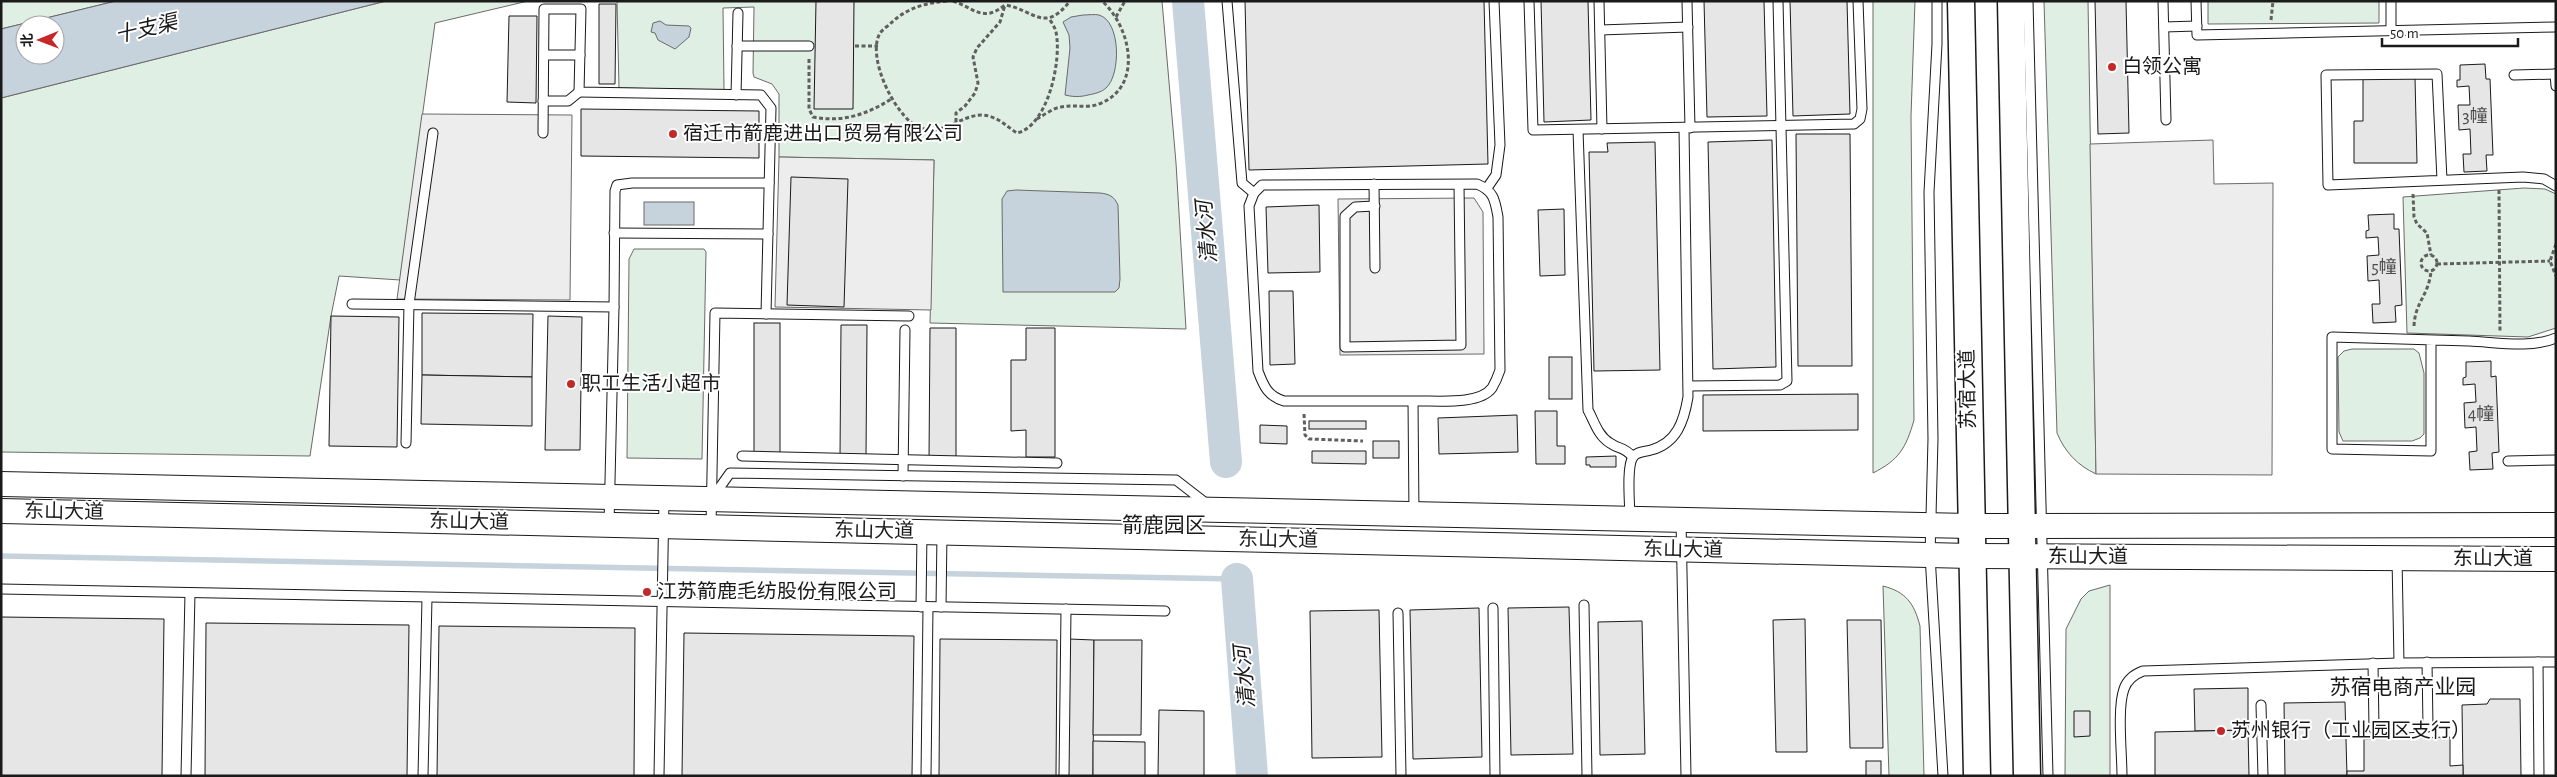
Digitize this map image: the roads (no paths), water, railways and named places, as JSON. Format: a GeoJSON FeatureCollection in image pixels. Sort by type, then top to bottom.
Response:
{"type":"FeatureCollection","features":[{"type":"Feature","properties":{"kind":"main road","name":"苏宿大道"},"geometry":{"type":"LineString","coordinates":[[1962,1],[1970,526],[1977,776]]}},
{"type":"Feature","properties":{"kind":"main road"},"geometry":{"type":"LineString","coordinates":[[2012,1],[2033,556],[2026,776]]}},
{"type":"Feature","properties":{"kind":"main road","name":"东山大道"},"geometry":{"type":"LineString","coordinates":[[1,484],[1931,526],[2556,525]]}},
{"type":"Feature","properties":{"kind":"main road","name":"东山大道"},"geometry":{"type":"LineString","coordinates":[[1,511],[1972,556],[2556,559]]}},
{"type":"Feature","properties":{"kind":"lane"},"geometry":{"type":"LineString","coordinates":[[1227,1],[1242,183],[1254,193]]}},
{"type":"Feature","properties":{"kind":"lane"},"geometry":{"type":"LineString","coordinates":[[1487,188],[1496,175],[1500,144],[1494,1]]}},
{"type":"Feature","properties":{"kind":"lane"},"geometry":{"type":"LineString","coordinates":[[1529,1],[1533,130],[1854,124],[1860,118],[1862,109],[1858,1]]}},
{"type":"Feature","properties":{"kind":"lane"},"geometry":{"type":"LineString","coordinates":[[1599,1],[1602,129]]}},
{"type":"Feature","properties":{"kind":"lane"},"geometry":{"type":"LineString","coordinates":[[1630,519],[1630,467],[1633,457],[1641,452],[1666,444],[1677,433],[1685,415],[1689,386],[1687,1]]}},
{"type":"Feature","properties":{"kind":"lane"},"geometry":{"type":"LineString","coordinates":[[1689,386],[1780,385],[1788,381],[1778,1]]}},
{"type":"Feature","properties":{"kind":"lane"},"geometry":{"type":"LineString","coordinates":[[1937,1],[1937,44],[1929,192],[1933,439],[1930,555],[1943,776]]}},
{"type":"Feature","properties":{"kind":"lane"},"geometry":{"type":"LineString","coordinates":[[2028,1],[2032,526]]}},
{"type":"Feature","properties":{"kind":"lane"},"geometry":{"type":"LineString","coordinates":[[2163,1],[2166,120]]}},
{"type":"Feature","properties":{"kind":"lane"},"geometry":{"type":"LineString","coordinates":[[2196,1],[2197,35],[2556,27]]}},
{"type":"Feature","properties":{"kind":"lane"},"geometry":{"type":"LineString","coordinates":[[2390,1],[2391,31]]}},
{"type":"Feature","properties":{"kind":"lane"},"geometry":{"type":"LineString","coordinates":[[543,133],[544,9],[581,9],[579,92]]}},
{"type":"Feature","properties":{"kind":"lane"},"geometry":{"type":"LineString","coordinates":[[736,95],[738,13]]}},
{"type":"Feature","properties":{"kind":"lane"},"geometry":{"type":"LineString","coordinates":[[2164,26],[2197,26]]}},
{"type":"Feature","properties":{"kind":"lane"},"geometry":{"type":"LineString","coordinates":[[1600,30],[1688,27]]}},
{"type":"Feature","properties":{"kind":"lane"},"geometry":{"type":"LineString","coordinates":[[737,46],[809,46]]}},
{"type":"Feature","properties":{"kind":"lane"},"geometry":{"type":"LineString","coordinates":[[544,55],[580,55]]}},
{"type":"Feature","properties":{"kind":"lane"},"geometry":{"type":"LineString","coordinates":[[2442,180],[2437,74],[2326,75],[2328,184],[2412,181],[2442,180],[2499,178],[2544,179],[2556,186]]}},
{"type":"Feature","properties":{"kind":"lane"},"geometry":{"type":"LineString","coordinates":[[2514,75],[2556,74],[2556,86]]}},
{"type":"Feature","properties":{"kind":"lane"},"geometry":{"type":"LineString","coordinates":[[544,102],[568,101],[579,92],[761,95],[771,108],[766,314]]}},
{"type":"Feature","properties":{"kind":"lane"},"geometry":{"type":"LineString","coordinates":[[1578,130],[1588,410],[1601,435],[1611,444],[1624,447],[1633,457]]}},
{"type":"Feature","properties":{"kind":"lane"},"geometry":{"type":"LineString","coordinates":[[406,443],[409,304],[433,133]]}},
{"type":"Feature","properties":{"kind":"lane"},"geometry":{"type":"LineString","coordinates":[[609,525],[614,233],[615,191],[617,185],[632,183],[769,183]]}},
{"type":"Feature","properties":{"kind":"lane"},"geometry":{"type":"LineString","coordinates":[[1276,184],[1477,184],[1487,188],[1495,197],[1498,217],[1500,370],[1492,388],[1484,395],[1468,400],[1284,401],[1274,398],[1266,390],[1258,371],[1249,206],[1254,193],[1262,185],[1276,184]]}},
{"type":"Feature","properties":{"kind":"lane"},"geometry":{"type":"LineString","coordinates":[[1374,184],[1375,268]]}},
{"type":"Feature","properties":{"kind":"lane"},"geometry":{"type":"LineString","coordinates":[[1374,206],[1356,207],[1345,216],[1346,347],[1461,345],[1460,184]]}},
{"type":"Feature","properties":{"kind":"lane"},"geometry":{"type":"LineString","coordinates":[[614,233],[768,234]]}},
{"type":"Feature","properties":{"kind":"lane"},"geometry":{"type":"LineString","coordinates":[[352,304],[614,307]]}},
{"type":"Feature","properties":{"kind":"lane"},"geometry":{"type":"LineString","coordinates":[[711,527],[715,313],[909,316]]}},
{"type":"Feature","properties":{"kind":"lane"},"geometry":{"type":"LineString","coordinates":[[903,476],[905,330]]}},
{"type":"Feature","properties":{"kind":"lane"},"geometry":{"type":"LineString","coordinates":[[2431,340],[2431,451],[2332,449],[2332,337],[2500,342],[2535,344],[2556,339]]}},
{"type":"Feature","properties":{"kind":"lane"},"geometry":{"type":"LineString","coordinates":[[1413,401],[1414,514]]}},
{"type":"Feature","properties":{"kind":"lane"},"geometry":{"type":"LineString","coordinates":[[742,456],[1057,463]]}},
{"type":"Feature","properties":{"kind":"lane"},"geometry":{"type":"LineString","coordinates":[[2508,461],[2556,460]]}},
{"type":"Feature","properties":{"kind":"lane"},"geometry":{"type":"LineString","coordinates":[[711,499],[730,473],[1176,480],[1215,510]]}},
{"type":"Feature","properties":{"kind":"lane"},"geometry":{"type":"LineString","coordinates":[[659,776],[664,498]]}},
{"type":"Feature","properties":{"kind":"lane"},"geometry":{"type":"LineString","coordinates":[[1681,520],[1686,776]]}},
{"type":"Feature","properties":{"kind":"lane"},"geometry":{"type":"LineString","coordinates":[[926,776],[924,607],[921,564],[932,532]]}},
{"type":"Feature","properties":{"kind":"lane"},"geometry":{"type":"LineString","coordinates":[[932,532],[942,564],[941,607]]}},
{"type":"Feature","properties":{"kind":"lane"},"geometry":{"type":"LineString","coordinates":[[2033,556],[2048,776]]}},
{"type":"Feature","properties":{"kind":"lane"},"geometry":{"type":"LineString","coordinates":[[2396,558],[2399,662]]}},
{"type":"Feature","properties":{"kind":"lane"},"geometry":{"type":"LineString","coordinates":[[1,589],[662,603],[1165,611]]}},
{"type":"Feature","properties":{"kind":"lane"},"geometry":{"type":"LineString","coordinates":[[186,776],[190,593]]}},
{"type":"Feature","properties":{"kind":"lane"},"geometry":{"type":"LineString","coordinates":[[423,776],[427,598]]}},
{"type":"Feature","properties":{"kind":"lane"},"geometry":{"type":"LineString","coordinates":[[1584,605],[1587,776]]}},
{"type":"Feature","properties":{"kind":"lane"},"geometry":{"type":"LineString","coordinates":[[1493,608],[1496,776]]}},
{"type":"Feature","properties":{"kind":"lane"},"geometry":{"type":"LineString","coordinates":[[1064,776],[1066,609]]}},
{"type":"Feature","properties":{"kind":"lane"},"geometry":{"type":"LineString","coordinates":[[1398,613],[1401,776]]}},
{"type":"Feature","properties":{"kind":"lane"},"geometry":{"type":"LineString","coordinates":[[2122,776],[2121,701],[2124,688],[2134,674],[2144,671],[2399,662],[2556,662]]}},
{"type":"Feature","properties":{"kind":"lane"},"geometry":{"type":"LineString","coordinates":[[2373,663],[2374,728],[2428,727],[2427,662]]}},
{"type":"Feature","properties":{"kind":"lane"},"geometry":{"type":"LineString","coordinates":[[2538,662],[2539,776]]}},
{"type":"Feature","properties":{"kind":"lane"},"geometry":{"type":"LineString","coordinates":[[2262,705],[2263,776]]}},
{"type":"Feature","properties":{"kind":"water","name":"十支渠"},"geometry":{"type":"Polygon","coordinates":[[[116,1],[386,1],[1,98],[1,29],[15,26],[15,65],[65,65],[65,15],[58,15],[116,1]]]}},
{"type":"Feature","properties":{"kind":"water"},"geometry":{"type":"Polygon","coordinates":[[[1099,15],[1106,19],[1111,27],[1115,37],[1116,49],[1114,72],[1111,81],[1102,91],[1083,96],[1068,96],[1065,95],[1070,48],[1069,35],[1063,22],[1071,17],[1099,15]]]}},
{"type":"Feature","properties":{"kind":"water"},"geometry":{"type":"Polygon","coordinates":[[[660,21],[666,25],[689,26],[691,28],[689,37],[675,49],[658,40],[655,33],[651,32],[653,23],[660,21]]]}},
{"type":"Feature","properties":{"kind":"water"},"geometry":{"type":"Polygon","coordinates":[[[1007,191],[1100,193],[1113,198],[1118,205],[1119,288],[1115,292],[1003,292],[1002,199],[1007,191]]]}},
{"type":"Feature","properties":{"kind":"water"},"geometry":{"type":"Polygon","coordinates":[[[644,202],[694,202],[694,225],[644,225],[644,202]]]}},
{"type":"Feature","properties":{"kind":"waterway","name":"清水河"},"geometry":{"type":"LineString","coordinates":[[1188,1],[1226,462]]}},
{"type":"Feature","properties":{"kind":"waterway"},"geometry":{"type":"LineString","coordinates":[[1,556],[1237,579]]}},
{"type":"Feature","properties":{"kind":"waterway","name":"清水河"},"geometry":{"type":"LineString","coordinates":[[1237,579],[1252,776]]}},
{"type":"Feature","properties":{"kind":"place","name":"白领公寓"},"geometry":{"type":"Point","coordinates":[2112,67]}},
{"type":"Feature","properties":{"kind":"place","name":"宿迁市箭鹿进出口贸易有限公司"},"geometry":{"type":"Point","coordinates":[673,134]}},
{"type":"Feature","properties":{"kind":"place","name":"职工生活小超市"},"geometry":{"type":"Point","coordinates":[571,384]}},
{"type":"Feature","properties":{"kind":"place","name":"江苏箭鹿毛纺股份有限公司"},"geometry":{"type":"Point","coordinates":[647,592]}},
{"type":"Feature","properties":{"kind":"place","name":"苏州银行（工业园区支行）"},"geometry":{"type":"Point","coordinates":[2221,731]}},
{"type":"Feature","properties":{"kind":"district","name":"箭鹿园区"},"geometry":{"type":"Point","coordinates":[1164,525]}},
{"type":"Feature","properties":{"kind":"district","name":"苏宿电商产业园"},"geometry":{"type":"Point","coordinates":[2403,687]}}]}
